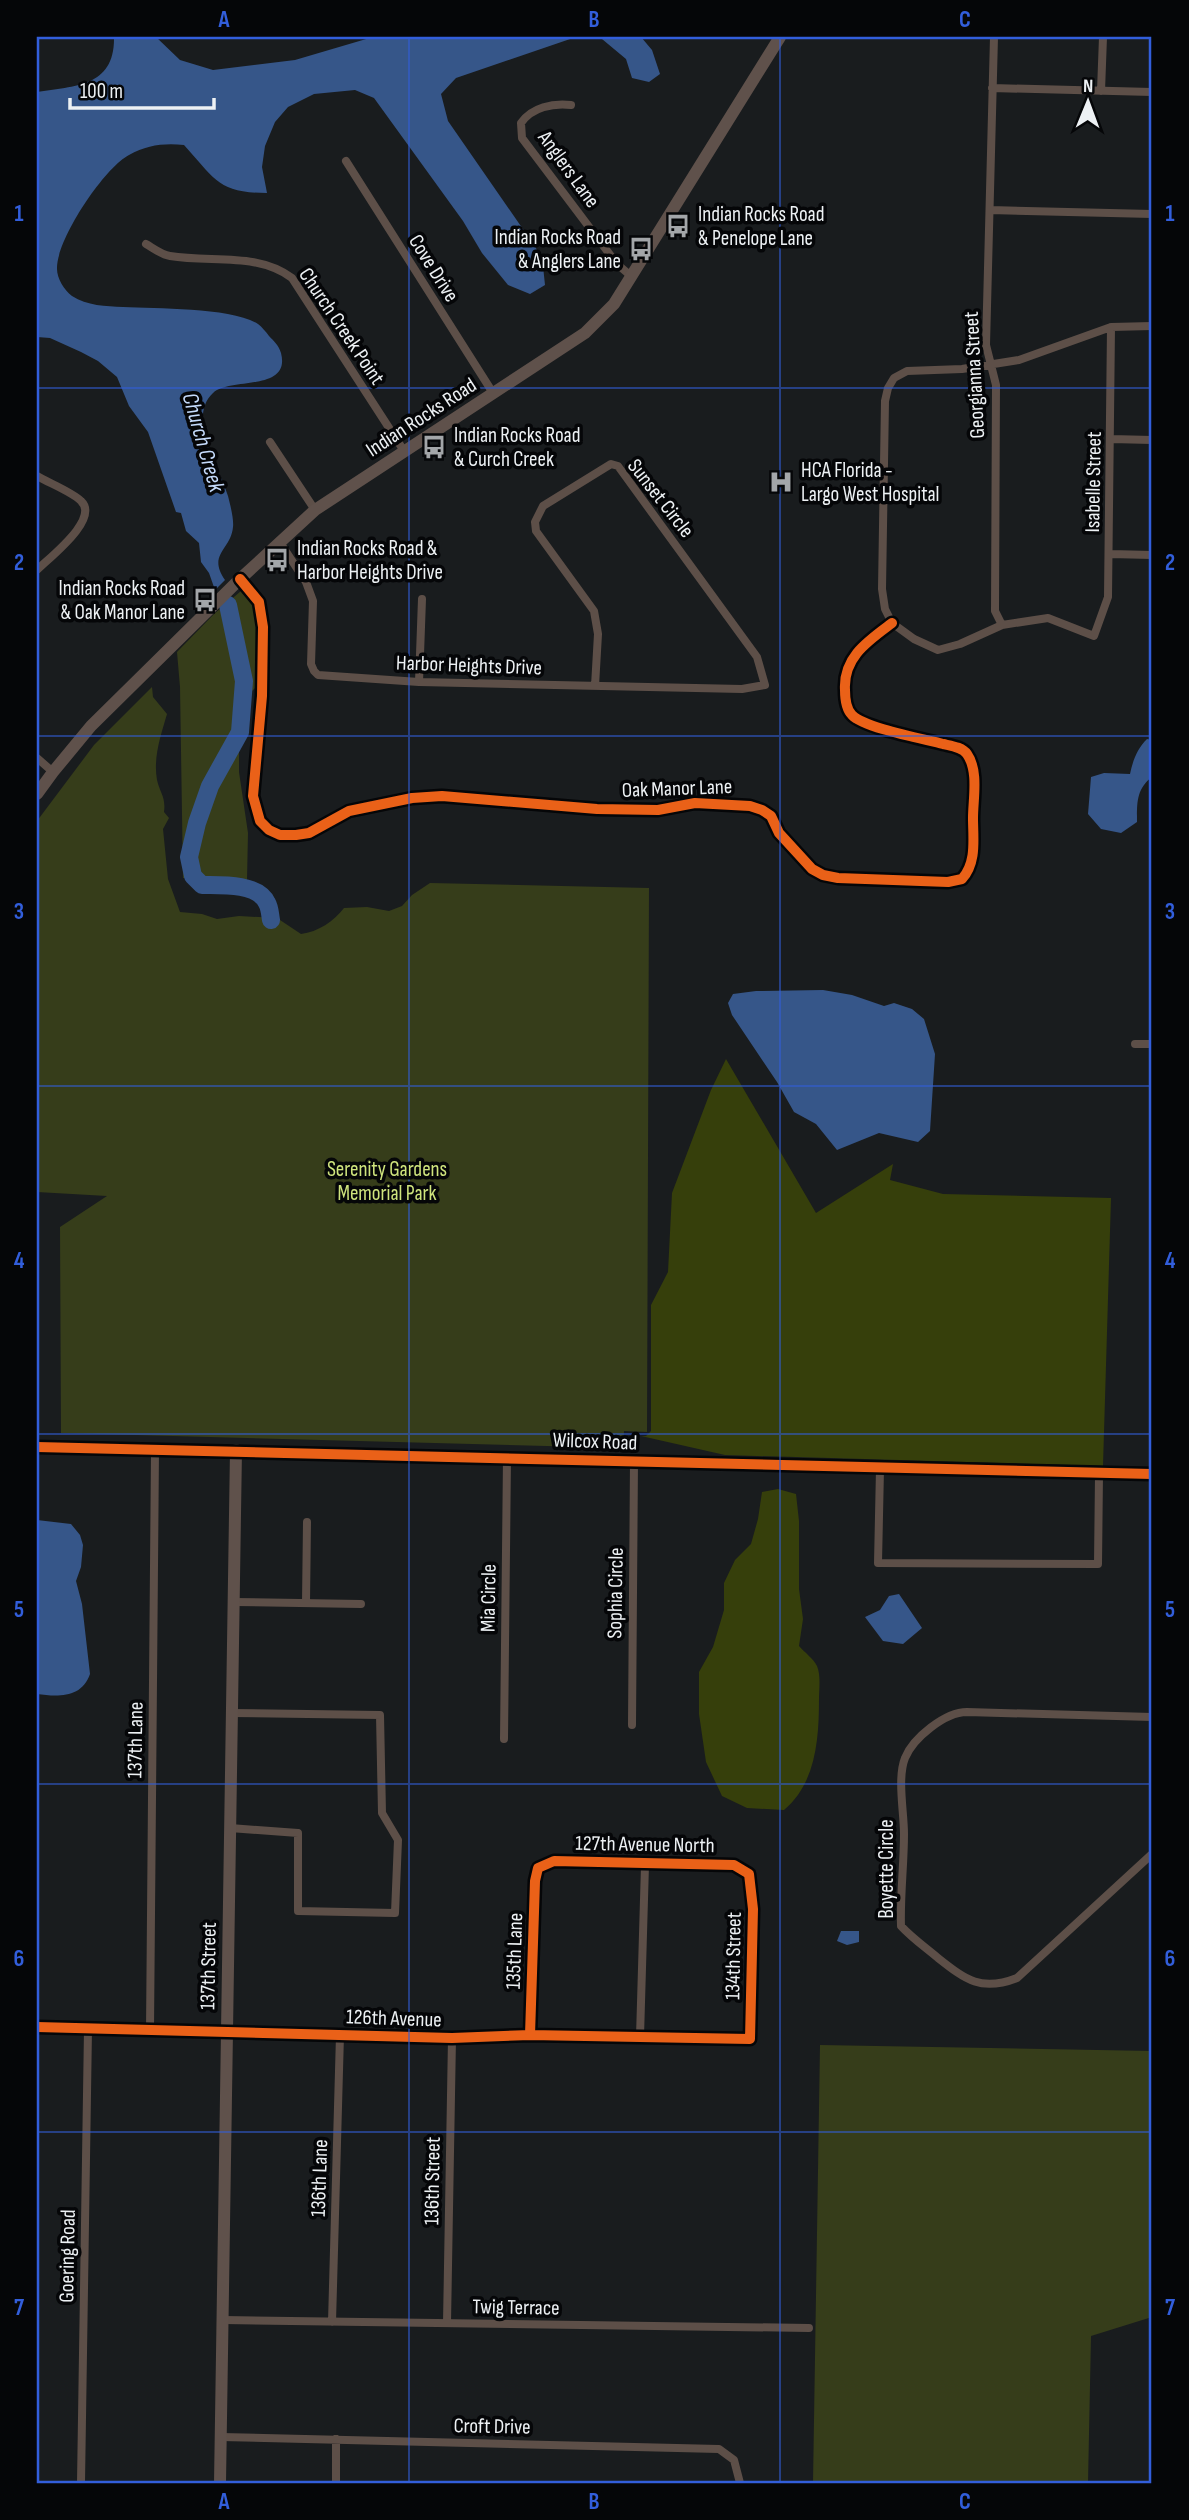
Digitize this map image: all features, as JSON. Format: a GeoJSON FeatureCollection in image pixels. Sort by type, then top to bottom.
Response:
{"type":"FeatureCollection","features":[{"type":"Feature","properties":{"kind":"street","name":"Indian Rocks Road"},"geometry":{"type":"LineString","coordinates":[[37,794],[91,726],[314,510],[585,333],[614,304],[780,37]]}},
{"type":"Feature","properties":{"kind":"street","name":"Georgianna Street"},"geometry":{"type":"LineString","coordinates":[[994,37],[986,345],[996,385],[995,611],[1002,625]]}},
{"type":"Feature","properties":{"kind":"street"},"geometry":{"type":"LineString","coordinates":[[1101,92],[1103,37]]}},
{"type":"Feature","properties":{"kind":"street"},"geometry":{"type":"LineString","coordinates":[[992,89],[1152,92]]}},
{"type":"Feature","properties":{"kind":"street","name":"Anglers Lane"},"geometry":{"type":"LineString","coordinates":[[571,105],[557,103],[532,112],[521,123],[523,138],[617,264],[631,276]]}},
{"type":"Feature","properties":{"kind":"street","name":"Cove Drive"},"geometry":{"type":"LineString","coordinates":[[346,161],[493,393]]}},
{"type":"Feature","properties":{"kind":"street"},"geometry":{"type":"LineString","coordinates":[[990,210],[1152,214]]}},
{"type":"Feature","properties":{"kind":"street","name":"Church Creek Point"},"geometry":{"type":"LineString","coordinates":[[145,244],[167,256],[259,262],[278,267],[292,278],[404,451]]}},
{"type":"Feature","properties":{"kind":"street"},"geometry":{"type":"LineString","coordinates":[[1002,625],[960,644],[938,650],[891,624],[882,589],[885,401],[888,388],[894,378],[907,371],[990,365],[1019,360],[1111,327],[1152,326]]}},
{"type":"Feature","properties":{"kind":"street","name":"Isabelle Street"},"geometry":{"type":"LineString","coordinates":[[1002,625],[1048,618],[1094,636],[1108,597],[1111,327]]}},
{"type":"Feature","properties":{"kind":"street"},"geometry":{"type":"LineString","coordinates":[[1111,439],[1152,440]]}},
{"type":"Feature","properties":{"kind":"street"},"geometry":{"type":"LineString","coordinates":[[270,442],[314,510]]}},
{"type":"Feature","properties":{"kind":"street","name":"Sunset Circle"},"geometry":{"type":"LineString","coordinates":[[595,686],[598,635],[594,611],[536,531],[535,522],[544,506],[611,464],[618,466],[757,657],[765,685]]}},
{"type":"Feature","properties":{"kind":"street"},"geometry":{"type":"LineString","coordinates":[[37,476],[82,501],[86,512],[83,524],[37,570]]}},
{"type":"Feature","properties":{"kind":"street","name":"Harbor Heights Drive"},"geometry":{"type":"LineString","coordinates":[[279,541],[306,582],[313,601],[311,664],[314,671],[325,678],[742,689],[765,685]]}},
{"type":"Feature","properties":{"kind":"street"},"geometry":{"type":"LineString","coordinates":[[1110,554],[1152,555]]}},
{"type":"Feature","properties":{"kind":"street","name":"Oak Manor Lane"},"geometry":{"type":"LineString","coordinates":[[240,579],[259,602],[262,627],[262,696],[253,796],[260,821],[269,830],[280,835],[309,833],[349,811],[412,798],[442,796],[597,809],[658,810],[695,803],[750,806],[771,817],[779,833],[793,850],[812,869],[823,875],[838,878],[948,882],[962,879],[973,860],[973,767],[966,752],[957,747],[901,734],[859,720],[850,714],[846,703],[844,687],[851,660],[860,647],[891,624]]}},
{"type":"Feature","properties":{"kind":"street"},"geometry":{"type":"LineString","coordinates":[[419,682],[422,599]]}},
{"type":"Feature","properties":{"kind":"street"},"geometry":{"type":"LineString","coordinates":[[37,758],[52,772]]}},
{"type":"Feature","properties":{"kind":"street"},"geometry":{"type":"LineString","coordinates":[[1135,1044],[1152,1044]]}},
{"type":"Feature","properties":{"kind":"street","name":"Wilcox Road"},"geometry":{"type":"LineString","coordinates":[[37,1447],[507,1457],[1099,1475],[1152,1474]]}},
{"type":"Feature","properties":{"kind":"street","name":"137th Lane"},"geometry":{"type":"LineString","coordinates":[[150,2030],[155,1450]]}},
{"type":"Feature","properties":{"kind":"street","name":"137th Street"},"geometry":{"type":"LineString","coordinates":[[220,2483],[236,1450]]}},
{"type":"Feature","properties":{"kind":"street","name":"Mia Circle"},"geometry":{"type":"LineString","coordinates":[[504,1739],[507,1457]]}},
{"type":"Feature","properties":{"kind":"street","name":"Sophia Circle"},"geometry":{"type":"LineString","coordinates":[[632,1725],[634,1461]]}},
{"type":"Feature","properties":{"kind":"street"},"geometry":{"type":"LineString","coordinates":[[880,1469],[878,1563],[1098,1564],[1099,1475]]}},
{"type":"Feature","properties":{"kind":"street"},"geometry":{"type":"LineString","coordinates":[[306,1603],[307,1522]]}},
{"type":"Feature","properties":{"kind":"street"},"geometry":{"type":"LineString","coordinates":[[233,1602],[361,1604]]}},
{"type":"Feature","properties":{"kind":"street","name":"Boyette Circle"},"geometry":{"type":"LineString","coordinates":[[1152,1717],[958,1712],[941,1718],[905,1757],[902,1771],[904,1835],[901,1926],[965,1979],[984,1984],[1001,1984],[1017,1978],[1152,1854]]}},
{"type":"Feature","properties":{"kind":"street"},"geometry":{"type":"LineString","coordinates":[[230,1828],[298,1833],[298,1911],[395,1913],[398,1840],[382,1813],[380,1716],[231,1713]]}},
{"type":"Feature","properties":{"kind":"street","name":"127th Avenue North"},"geometry":{"type":"LineString","coordinates":[[538,1868],[554,1861],[734,1865],[749,1874]]}},
{"type":"Feature","properties":{"kind":"street"},"geometry":{"type":"LineString","coordinates":[[640,2037],[645,1865]]}},
{"type":"Feature","properties":{"kind":"street","name":"135th Lane"},"geometry":{"type":"LineString","coordinates":[[530,2035],[535,1881],[538,1868]]}},
{"type":"Feature","properties":{"kind":"street","name":"134th Street"},"geometry":{"type":"LineString","coordinates":[[749,1874],[753,1909],[750,2039]]}},
{"type":"Feature","properties":{"kind":"street","name":"126th Avenue"},"geometry":{"type":"LineString","coordinates":[[37,2027],[452,2038],[530,2035],[750,2039]]}},
{"type":"Feature","properties":{"kind":"street","name":"Goering Road"},"geometry":{"type":"LineString","coordinates":[[81,2483],[88,2029]]}},
{"type":"Feature","properties":{"kind":"street","name":"136th Lane"},"geometry":{"type":"LineString","coordinates":[[332,2322],[340,2035]]}},
{"type":"Feature","properties":{"kind":"street","name":"136th Street"},"geometry":{"type":"LineString","coordinates":[[447,2323],[452,2038]]}},
{"type":"Feature","properties":{"kind":"street","name":"Twig Terrace"},"geometry":{"type":"LineString","coordinates":[[223,2320],[809,2328]]}},
{"type":"Feature","properties":{"kind":"street","name":"Croft Drive"},"geometry":{"type":"LineString","coordinates":[[221,2437],[719,2449],[734,2460],[740,2483]]}},
{"type":"Feature","properties":{"kind":"street"},"geometry":{"type":"LineString","coordinates":[[336,2440],[336,2483]]}},
{"type":"Feature","properties":{"kind":"green space"},"geometry":{"type":"Polygon","coordinates":[[[241,591],[255,606],[258,627],[257,686],[244,699],[239,735],[239,772],[248,833],[247,880],[183,878],[177,652],[241,591]]]}},
{"type":"Feature","properties":{"kind":"green space","name":"Serenity Gardens Memorial Park"},"geometry":{"type":"Polygon","coordinates":[[[152,687],[153,697],[167,714],[158,746],[156,771],[164,812],[169,818],[163,829],[168,879],[180,912],[202,914],[217,919],[239,916],[277,918],[301,934],[325,925],[344,908],[367,907],[389,911],[402,906],[412,895],[430,883],[649,888],[647,1432],[624,1431],[623,1448],[61,1433],[60,1227],[107,1196],[37,1192],[37,821],[94,745],[152,687]]]}},
{"type":"Feature","properties":{"kind":"green space"},"geometry":{"type":"Polygon","coordinates":[[[726,1059],[816,1213],[893,1164],[890,1180],[943,1194],[1111,1198],[1103,1466],[725,1455],[641,1436],[646,1436],[651,1431],[651,1305],[668,1272],[672,1193],[711,1090],[726,1059]]]}},
{"type":"Feature","properties":{"kind":"green space"},"geometry":{"type":"Polygon","coordinates":[[[778,1489],[796,1494],[799,1521],[799,1589],[803,1619],[799,1646],[816,1663],[820,1682],[814,1759],[803,1787],[784,1810],[747,1808],[722,1796],[706,1762],[699,1714],[699,1672],[713,1647],[724,1610],[724,1583],[735,1560],[751,1544],[762,1492],[778,1489]]]}},
{"type":"Feature","properties":{"kind":"green space"},"geometry":{"type":"Polygon","coordinates":[[[820,2045],[1152,2051],[1152,2317],[1091,2336],[1088,2483],[813,2483],[820,2045]]]}},
{"type":"Feature","properties":{"kind":"water"},"geometry":{"type":"Polygon","coordinates":[[[114,37],[156,37],[180,60],[213,70],[295,60],[373,37],[576,37],[456,78],[441,94],[448,121],[536,248],[543,266],[545,285],[530,294],[508,285],[482,253],[463,221],[374,98],[355,90],[314,94],[288,107],[275,122],[265,146],[262,167],[267,193],[227,187],[211,175],[184,145],[163,145],[136,152],[119,162],[83,206],[64,241],[57,269],[62,284],[72,296],[97,305],[193,310],[246,318],[261,327],[281,353],[282,365],[277,373],[268,379],[221,388],[213,393],[206,403],[203,416],[207,444],[228,496],[233,524],[218,564],[225,580],[215,590],[209,573],[201,562],[199,543],[186,531],[181,513],[176,512],[148,432],[129,406],[117,377],[98,361],[81,352],[50,338],[37,337],[37,92],[78,85],[100,75],[108,66],[113,53],[114,37]]]}},
{"type":"Feature","properties":{"kind":"water"},"geometry":{"type":"Polygon","coordinates":[[[590,37],[641,37],[652,50],[660,74],[649,82],[632,78],[626,59],[602,39],[590,37]]]}},
{"type":"Feature","properties":{"kind":"water"},"geometry":{"type":"Polygon","coordinates":[[[1147,739],[1152,740],[1152,777],[1140,792],[1137,822],[1121,833],[1101,829],[1088,814],[1091,777],[1104,773],[1130,774],[1136,755],[1147,739]]]}},
{"type":"Feature","properties":{"kind":"water"},"geometry":{"type":"Polygon","coordinates":[[[823,990],[852,995],[884,1006],[894,1003],[912,1009],[924,1019],[935,1054],[930,1131],[918,1142],[879,1133],[837,1150],[816,1124],[794,1112],[732,1015],[728,1003],[733,994],[823,990]]]}},
{"type":"Feature","properties":{"kind":"water"},"geometry":{"type":"Polygon","coordinates":[[[37,1520],[71,1524],[80,1535],[83,1545],[81,1567],[76,1581],[82,1604],[90,1674],[81,1688],[68,1694],[37,1694],[37,1520]]]}},
{"type":"Feature","properties":{"kind":"water"},"geometry":{"type":"Polygon","coordinates":[[[899,1594],[922,1628],[903,1644],[883,1641],[865,1617],[880,1610],[889,1596],[899,1594]]]}},
{"type":"Feature","properties":{"kind":"water"},"geometry":{"type":"Polygon","coordinates":[[[841,1931],[859,1931],[859,1942],[847,1945],[837,1941],[841,1931]]]}},
{"type":"Feature","properties":{"kind":"waterway","name":"Church Creek"},"geometry":{"type":"LineString","coordinates":[[228,605],[244,681],[240,732],[210,786],[189,857],[193,876],[202,885],[238,886],[256,892],[267,903],[271,920]]}},
{"type":"Feature","properties":{"kind":"cycle path"},"geometry":{"type":"LineString","coordinates":[[240,579],[259,602],[263,627],[262,696],[253,796],[260,821],[269,830],[280,835],[309,833],[349,811],[412,798],[442,796],[597,809],[658,810],[695,803],[750,806],[771,816],[779,833],[812,869],[823,875],[838,878],[948,882],[962,879],[970,865],[973,842],[974,777],[967,754],[956,747],[869,724],[852,715],[847,707],[845,678],[848,668],[866,643],[892,623]]}},
{"type":"Feature","properties":{"kind":"cycle path"},"geometry":{"type":"LineString","coordinates":[[37,1447],[1152,1474]]}},
{"type":"Feature","properties":{"kind":"cycle path"},"geometry":{"type":"LineString","coordinates":[[37,2027],[452,2038],[530,2035],[750,2039],[753,1909],[749,1874],[734,1865],[554,1861],[538,1868],[535,1881],[530,2035]]}},
{"type":"Feature","properties":{"kind":"place","name":"Indian Rocks Road & Penelope Lane"},"geometry":{"type":"Point","coordinates":[678,226]}},
{"type":"Feature","properties":{"kind":"place","name":"Indian Rocks Road & Anglers Lane"},"geometry":{"type":"Point","coordinates":[641,249]}},
{"type":"Feature","properties":{"kind":"place","name":"Indian Rocks Road & Curch Creek"},"geometry":{"type":"Point","coordinates":[434,447]}},
{"type":"Feature","properties":{"kind":"place","name":"HCA Florida - Largo West Hospital"},"geometry":{"type":"Point","coordinates":[781,482]}},
{"type":"Feature","properties":{"kind":"place","name":"Indian Rocks Road & Harbor Heights Drive"},"geometry":{"type":"Point","coordinates":[277,560]}},
{"type":"Feature","properties":{"kind":"place","name":"Indian Rocks Road & Oak Manor Lane"},"geometry":{"type":"Point","coordinates":[205,600]}}]}
